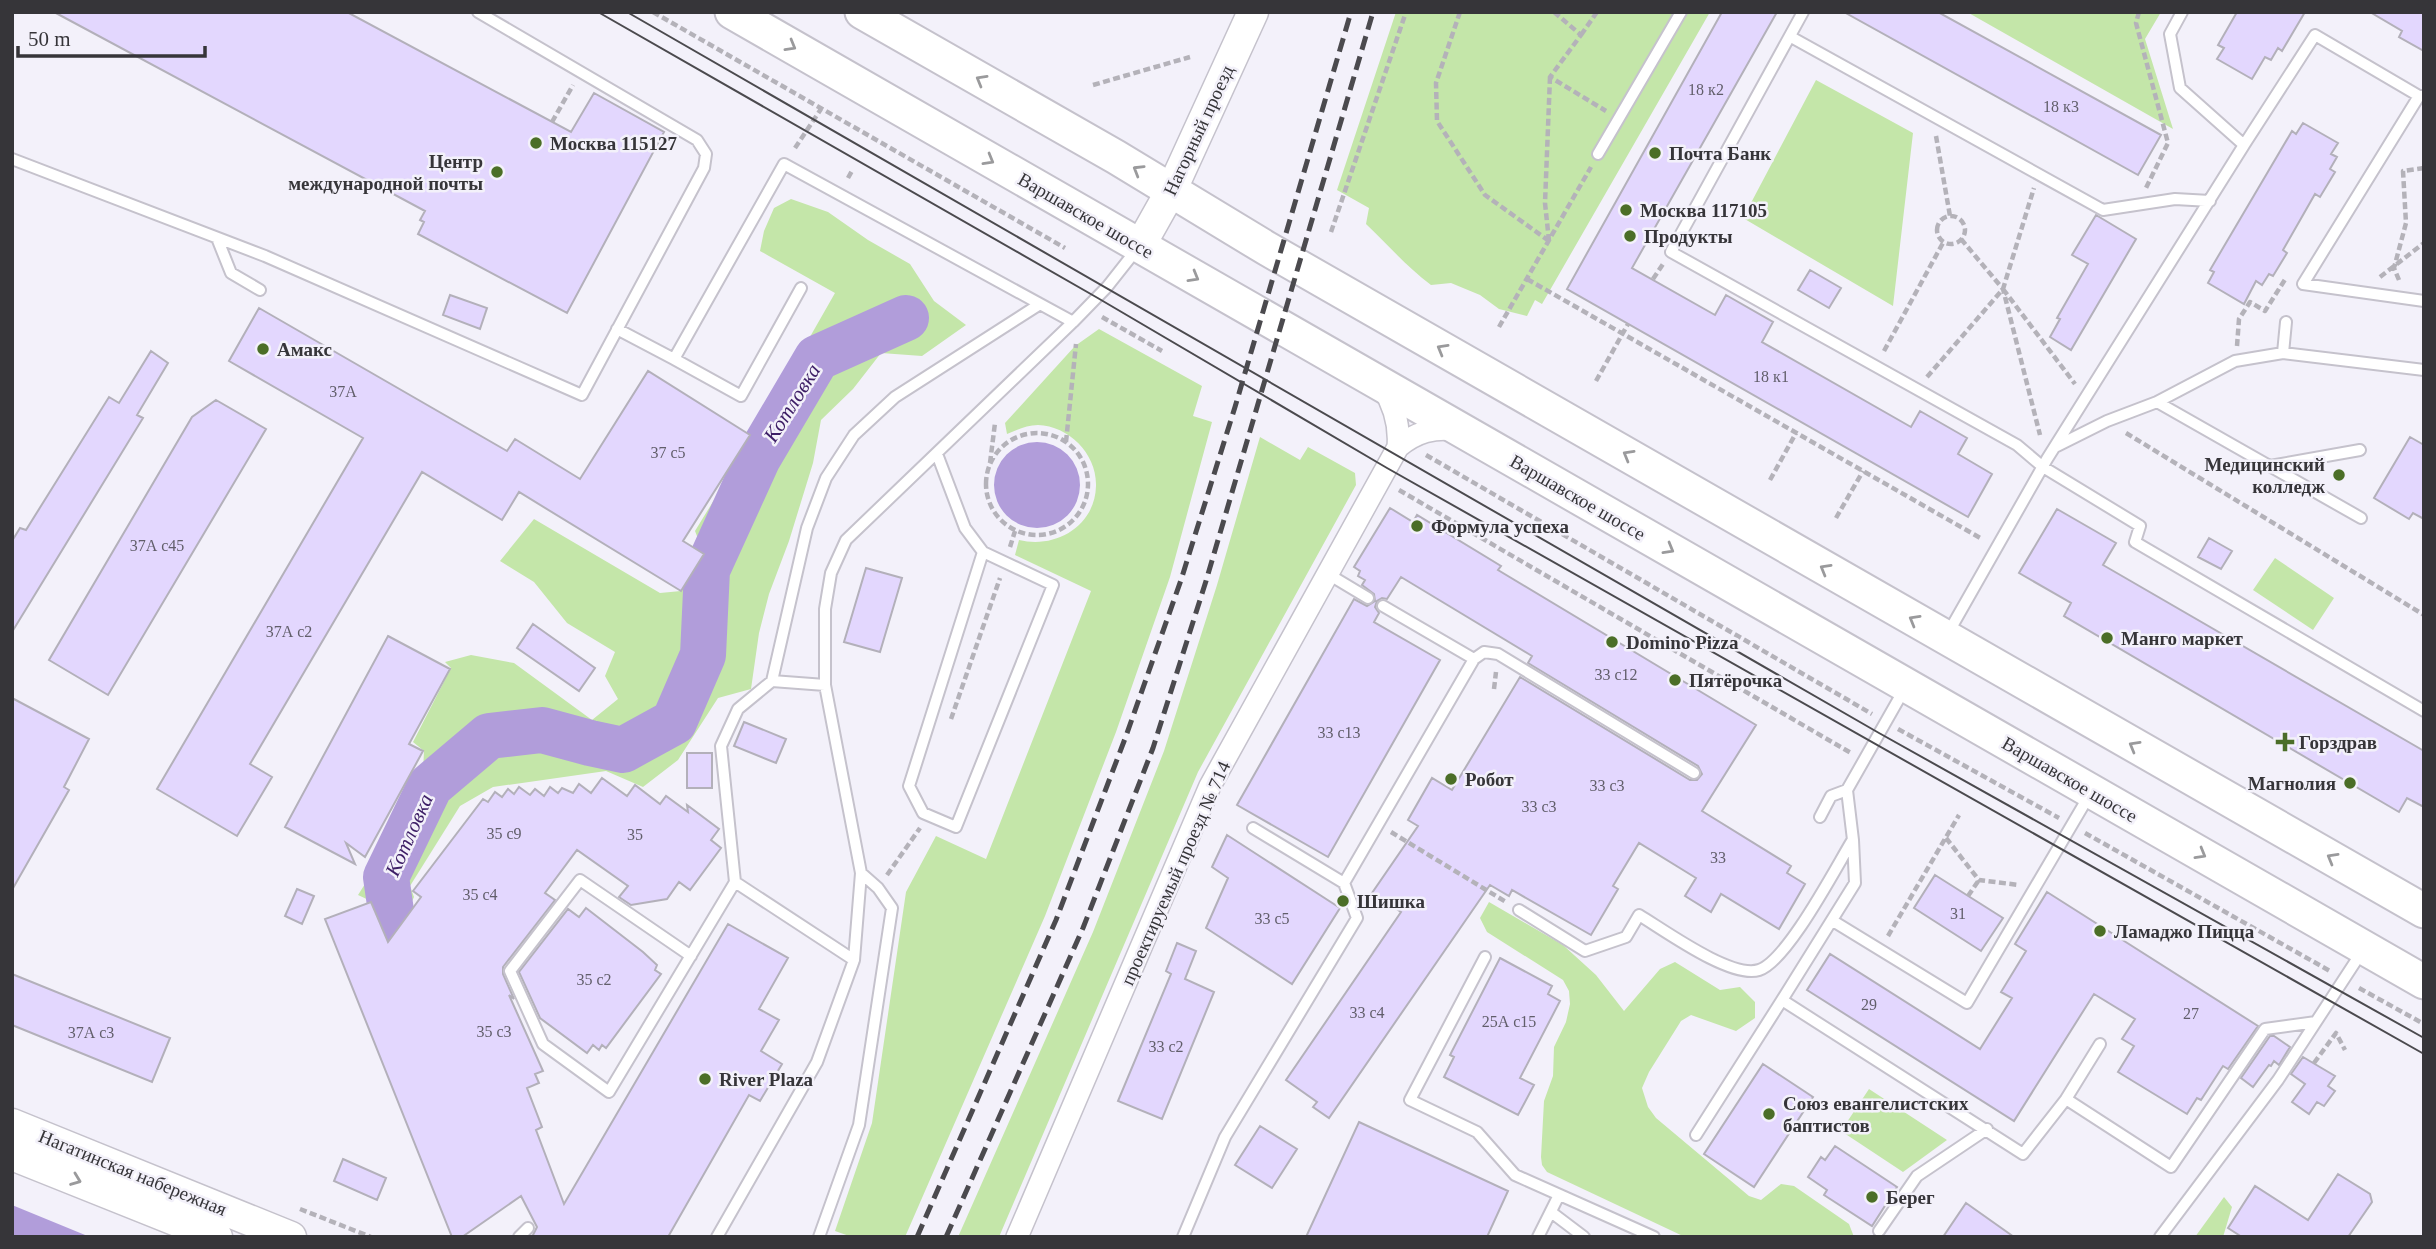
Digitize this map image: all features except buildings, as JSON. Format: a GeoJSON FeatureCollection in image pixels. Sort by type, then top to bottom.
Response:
{"type":"FeatureCollection","features":[{"type":"Feature","properties":{"kind":"main road","name":"Варшавское шоссе"},"geometry":{"type":"LineString","coordinates":[[732,12],[2424,982]]}},
{"type":"Feature","properties":{"kind":"main road"},"geometry":{"type":"LineString","coordinates":[[862,12],[1172,189],[1243,235],[2424,911]]}},
{"type":"Feature","properties":{"kind":"main road","name":"Нагорный проезд"},"geometry":{"type":"LineString","coordinates":[[1140,246],[1172,189],[1252,12]]}},
{"type":"Feature","properties":{"kind":"main road","name":"Нагатинская набережная"},"geometry":{"type":"LineString","coordinates":[[12,1124],[291,1237]]}},
{"type":"Feature","properties":{"kind":"main road","name":"Нагатинская набережная"},"geometry":{"type":"LineString","coordinates":[[12,1155],[217,1237]]}},
{"type":"Feature","properties":{"kind":"street"},"geometry":{"type":"LineString","coordinates":[[1381,383],[1397,417],[1401,444],[1423,432],[1440,428],[1461,430]]}},
{"type":"Feature","properties":{"kind":"street","name":"проектируемый проезд № 714"},"geometry":{"type":"LineString","coordinates":[[1017,1237],[1210,786],[1401,444]]}},
{"type":"Feature","properties":{"kind":"lane"},"geometry":{"type":"LineString","coordinates":[[12,159],[278,261],[582,395],[704,168],[706,154],[697,140],[478,12]]}},
{"type":"Feature","properties":{"kind":"lane"},"geometry":{"type":"LineString","coordinates":[[1598,154],[1681,12]]}},
{"type":"Feature","properties":{"kind":"lane"},"geometry":{"type":"LineString","coordinates":[[1803,12],[1671,252],[2045,463],[2140,526],[2135,542],[2424,712]]}},
{"type":"Feature","properties":{"kind":"lane"},"geometry":{"type":"LineString","coordinates":[[2182,12],[2170,34],[2180,88],[2245,145]]}},
{"type":"Feature","properties":{"kind":"lane"},"geometry":{"type":"LineString","coordinates":[[1945,638],[2054,447],[2315,35],[2422,96],[2303,284],[2424,301]]}},
{"type":"Feature","properties":{"kind":"lane"},"geometry":{"type":"LineString","coordinates":[[1791,37],[2103,210],[2175,199],[2210,201]]}},
{"type":"Feature","properties":{"kind":"lane"},"geometry":{"type":"LineString","coordinates":[[674,359],[784,164],[1073,322]]}},
{"type":"Feature","properties":{"kind":"lane"},"geometry":{"type":"LineString","coordinates":[[217,238],[231,273],[260,290]]}},
{"type":"Feature","properties":{"kind":"lane"},"geometry":{"type":"LineString","coordinates":[[717,1237],[817,1062],[854,960],[861,873],[825,685],[825,609],[831,573],[846,540],[1073,322],[1107,287],[1140,246]]}},
{"type":"Feature","properties":{"kind":"lane"},"geometry":{"type":"LineString","coordinates":[[617,329],[741,396],[801,288]]}},
{"type":"Feature","properties":{"kind":"lane"},"geometry":{"type":"LineString","coordinates":[[691,956],[580,880],[510,971],[543,1044],[609,1092],[691,956],[735,882],[721,746],[738,709],[772,681],[807,528],[826,478],[854,435],[895,397],[1040,304]]}},
{"type":"Feature","properties":{"kind":"lane"},"geometry":{"type":"LineString","coordinates":[[2283,353],[2286,322]]}},
{"type":"Feature","properties":{"kind":"lane"},"geometry":{"type":"LineString","coordinates":[[2054,447],[2107,421],[2157,402],[2235,361],[2283,353],[2424,370]]}},
{"type":"Feature","properties":{"kind":"lane"},"geometry":{"type":"LineString","coordinates":[[2157,402],[2361,518]]}},
{"type":"Feature","properties":{"kind":"lane"},"geometry":{"type":"LineString","coordinates":[[2270,466],[2360,450]]}},
{"type":"Feature","properties":{"kind":"lane"},"geometry":{"type":"LineString","coordinates":[[937,454],[965,528],[983,552],[1053,585],[956,827],[923,813],[909,786],[983,552]]}},
{"type":"Feature","properties":{"kind":"lane"},"geometry":{"type":"LineString","coordinates":[[1328,574],[1368,598]]}},
{"type":"Feature","properties":{"kind":"lane"},"geometry":{"type":"LineString","coordinates":[[1383,606],[1474,659]]}},
{"type":"Feature","properties":{"kind":"lane"},"geometry":{"type":"LineString","coordinates":[[1344,883],[1474,659],[1485,652],[1498,654],[1694,773]]}},
{"type":"Feature","properties":{"kind":"lane"},"geometry":{"type":"LineString","coordinates":[[772,681],[825,685]]}},
{"type":"Feature","properties":{"kind":"lane"},"geometry":{"type":"LineString","coordinates":[[1696,1135],[1855,883],[1847,790],[1907,685]]}},
{"type":"Feature","properties":{"kind":"lane"},"geometry":{"type":"LineString","coordinates":[[1820,817],[1831,796],[1847,790]]}},
{"type":"Feature","properties":{"kind":"lane"},"geometry":{"type":"LineString","coordinates":[[1833,921],[1967,1003],[2092,792]]}},
{"type":"Feature","properties":{"kind":"lane"},"geometry":{"type":"LineString","coordinates":[[1183,1237],[1225,1137],[1357,918],[1344,883],[1253,828]]}},
{"type":"Feature","properties":{"kind":"lane"},"geometry":{"type":"LineString","coordinates":[[1519,910],[1586,951],[1626,937],[1639,915],[1713,960],[1741,970],[1759,970],[1779,956],[1795,935],[1853,840]]}},
{"type":"Feature","properties":{"kind":"lane"},"geometry":{"type":"LineString","coordinates":[[819,1237],[859,1125],[892,908],[878,888],[861,873]]}},
{"type":"Feature","properties":{"kind":"lane"},"geometry":{"type":"LineString","coordinates":[[735,882],[854,960]]}},
{"type":"Feature","properties":{"kind":"lane"},"geometry":{"type":"LineString","coordinates":[[2160,1237],[2278,1080],[2364,948]]}},
{"type":"Feature","properties":{"kind":"lane"},"geometry":{"type":"LineString","coordinates":[[1485,957],[1410,1100],[1477,1132],[1515,1175],[1654,1237]]}},
{"type":"Feature","properties":{"kind":"lane"},"geometry":{"type":"LineString","coordinates":[[1782,1000],[2023,1154],[2066,1099],[2100,1044]]}},
{"type":"Feature","properties":{"kind":"lane"},"geometry":{"type":"LineString","coordinates":[[2066,1099],[2171,1167],[2264,1029],[2316,1022]]}},
{"type":"Feature","properties":{"kind":"lane"},"geometry":{"type":"LineString","coordinates":[[1880,1231],[1917,1175],[1987,1129]]}},
{"type":"Feature","properties":{"kind":"lane"},"geometry":{"type":"LineString","coordinates":[[1538,1237],[1559,1195]]}},
{"type":"Feature","properties":{"kind":"lane"},"geometry":{"type":"LineString","coordinates":[[1551,1212],[1584,1237]]}},
{"type":"Feature","properties":{"kind":"lane"},"geometry":{"type":"LineString","coordinates":[[519,1237],[528,1228]]}},
{"type":"Feature","properties":{"kind":"path"},"geometry":{"type":"LineString","coordinates":[[653,12],[1065,248]]}},
{"type":"Feature","properties":{"kind":"path"},"geometry":{"type":"LineString","coordinates":[[1331,232],[1406,12]]}},
{"type":"Feature","properties":{"kind":"path"},"geometry":{"type":"LineString","coordinates":[[1460,12],[1436,83],[1437,121],[1485,195],[1549,242]]}},
{"type":"Feature","properties":{"kind":"path"},"geometry":{"type":"LineString","coordinates":[[1554,12],[1581,35]]}},
{"type":"Feature","properties":{"kind":"path"},"geometry":{"type":"LineString","coordinates":[[1549,242],[1545,202],[1550,77],[1597,12]]}},
{"type":"Feature","properties":{"kind":"path"},"geometry":{"type":"LineString","coordinates":[[2138,204],[2168,143],[2136,23],[2139,12]]}},
{"type":"Feature","properties":{"kind":"path"},"geometry":{"type":"LineString","coordinates":[[1093,85],[1190,57]]}},
{"type":"Feature","properties":{"kind":"path"},"geometry":{"type":"LineString","coordinates":[[1550,77],[1619,119]]}},
{"type":"Feature","properties":{"kind":"path"},"geometry":{"type":"LineString","coordinates":[[552,122],[563,102]]}},
{"type":"Feature","properties":{"kind":"path"},"geometry":{"type":"LineString","coordinates":[[795,148],[821,109]]}},
{"type":"Feature","properties":{"kind":"path"},"geometry":{"type":"LineString","coordinates":[[1932,115],[1950,216]]}},
{"type":"Feature","properties":{"kind":"path"},"geometry":{"type":"LineString","coordinates":[[1499,327],[1598,154]]}},
{"type":"Feature","properties":{"kind":"path"},"geometry":{"type":"LineString","coordinates":[[2407,286],[2400,282],[2394,268],[2406,223],[2403,171],[2424,168]]}},
{"type":"Feature","properties":{"kind":"path"},"geometry":{"type":"LineString","coordinates":[[848,178],[853,169]]}},
{"type":"Feature","properties":{"kind":"path"},"geometry":{"type":"LineString","coordinates":[[1929,372],[2003,289],[2039,174]]}},
{"type":"Feature","properties":{"kind":"path"},"geometry":{"type":"LineString","coordinates":[[1950,216],[1962,222],[1965,231],[1961,239],[1952,243],[1944,242],[1938,235],[1937,226],[1942,219],[1950,216]]}},
{"type":"Feature","properties":{"kind":"path"},"geometry":{"type":"LineString","coordinates":[[1961,239],[2003,289],[2086,398]]}},
{"type":"Feature","properties":{"kind":"path"},"geometry":{"type":"LineString","coordinates":[[1886,348],[1944,242]]}},
{"type":"Feature","properties":{"kind":"path"},"geometry":{"type":"LineString","coordinates":[[2359,292],[2424,243]]}},
{"type":"Feature","properties":{"kind":"path"},"geometry":{"type":"LineString","coordinates":[[1527,279],[1998,548]]}},
{"type":"Feature","properties":{"kind":"path"},"geometry":{"type":"LineString","coordinates":[[2003,289],[2045,463]]}},
{"type":"Feature","properties":{"kind":"path"},"geometry":{"type":"LineString","coordinates":[[2235,361],[2239,319],[2250,302],[2265,311]]}},
{"type":"Feature","properties":{"kind":"path"},"geometry":{"type":"LineString","coordinates":[[1596,381],[1628,324]]}},
{"type":"Feature","properties":{"kind":"path"},"geometry":{"type":"LineString","coordinates":[[1066,442],[1077,339]]}},
{"type":"Feature","properties":{"kind":"path"},"geometry":{"type":"LineString","coordinates":[[2107,421],[2424,615]]}},
{"type":"Feature","properties":{"kind":"path"},"geometry":{"type":"LineString","coordinates":[[1770,480],[1797,433]]}},
{"type":"Feature","properties":{"kind":"path"},"geometry":{"type":"LineString","coordinates":[[1046,434],[1066,442],[1078,453],[1086,468],[1087,494],[1077,517],[1064,528],[1049,534],[1032,535],[1016,531],[1002,522],[992,510],[986,479],[990,464],[999,450],[1011,440],[1024,435],[1046,434]]}},
{"type":"Feature","properties":{"kind":"path"},"geometry":{"type":"LineString","coordinates":[[1401,444],[1886,722],[2424,1024]]}},
{"type":"Feature","properties":{"kind":"path"},"geometry":{"type":"LineString","coordinates":[[1836,518],[1863,471]]}},
{"type":"Feature","properties":{"kind":"path"},"geometry":{"type":"LineString","coordinates":[[1391,486],[1864,760]]}},
{"type":"Feature","properties":{"kind":"path"},"geometry":{"type":"LineString","coordinates":[[948,727],[1016,531]]}},
{"type":"Feature","properties":{"kind":"path"},"geometry":{"type":"LineString","coordinates":[[878,888],[920,828],[923,813]]}},
{"type":"Feature","properties":{"kind":"path"},"geometry":{"type":"LineString","coordinates":[[1881,949],[1959,816]]}},
{"type":"Feature","properties":{"kind":"path"},"geometry":{"type":"LineString","coordinates":[[1392,832],[1519,910]]}},
{"type":"Feature","properties":{"kind":"path"},"geometry":{"type":"LineString","coordinates":[[1946,838],[1979,880],[2035,887]]}},
{"type":"Feature","properties":{"kind":"path"},"geometry":{"type":"LineString","coordinates":[[1968,896],[1979,880]]}},
{"type":"Feature","properties":{"kind":"path"},"geometry":{"type":"LineString","coordinates":[[2314,1063],[2336,1033],[2345,1050]]}},
{"type":"Feature","properties":{"kind":"green space"},"geometry":{"type":"Polygon","coordinates":[[[1396,12],[1710,12],[1542,304],[1535,300],[1527,316],[1499,309],[1480,295],[1451,283],[1431,285],[1366,224],[1369,208],[1337,190],[1396,12]]]}},
{"type":"Feature","properties":{"kind":"green space"},"geometry":{"type":"Polygon","coordinates":[[[1967,12],[2161,12],[2145,39],[2173,129],[1967,12]]]}},
{"type":"Feature","properties":{"kind":"green space"},"geometry":{"type":"Polygon","coordinates":[[[1816,80],[1913,133],[1893,306],[1743,218],[1816,80]]]}},
{"type":"Feature","properties":{"kind":"green space"},"geometry":{"type":"Polygon","coordinates":[[[791,199],[828,212],[868,240],[910,264],[934,301],[966,325],[922,356],[881,353],[853,389],[821,420],[813,463],[769,594],[759,633],[751,689],[718,698],[678,760],[643,787],[606,771],[493,787],[460,806],[410,886],[414,897],[404,918],[411,930],[440,1050],[373,902],[358,895],[422,794],[424,751],[413,742],[451,668],[445,662],[471,655],[514,663],[592,720],[618,699],[605,676],[615,652],[567,623],[534,582],[500,561],[534,519],[660,593],[681,591],[704,554],[695,531],[835,293],[760,251],[764,231],[774,208],[791,199]]]}},
{"type":"Feature","properties":{"kind":"green space"},"geometry":{"type":"Polygon","coordinates":[[[1099,329],[1202,386],[1193,416],[1212,422],[1170,577],[1116,732],[1045,916],[905,1237],[852,1237],[835,1231],[872,1123],[906,892],[936,836],[986,859],[1091,591],[1015,555],[1019,540],[1047,541],[1071,531],[1081,523],[1094,500],[1096,486],[1092,463],[1079,444],[1060,430],[1034,425],[1007,434],[1005,423],[1075,346],[1099,329]]]}},
{"type":"Feature","properties":{"kind":"green space"},"geometry":{"type":"Polygon","coordinates":[[[1260,437],[1300,460],[1308,447],[1355,473],[1356,485],[1198,772],[999,1237],[958,1237],[1093,932],[1164,751],[1217,585],[1260,437]]]}},
{"type":"Feature","properties":{"kind":"green space"},"geometry":{"type":"Polygon","coordinates":[[[2275,558],[2334,598],[2313,630],[2253,590],[2275,558]]]}},
{"type":"Feature","properties":{"kind":"green space"},"geometry":{"type":"Polygon","coordinates":[[[1489,902],[1563,945],[1596,975],[1624,1011],[1660,969],[1675,962],[1720,990],[1740,987],[1755,1002],[1755,1018],[1736,1031],[1691,1015],[1681,1021],[1642,1088],[1648,1107],[1656,1118],[1749,1196],[1761,1200],[1781,1184],[1794,1186],[1849,1224],[1854,1237],[1685,1237],[1547,1172],[1541,1157],[1544,1101],[1553,1076],[1554,1047],[1566,1022],[1570,1004],[1569,991],[1563,980],[1487,932],[1480,918],[1489,902]]]}},
{"type":"Feature","properties":{"kind":"green space"},"geometry":{"type":"Polygon","coordinates":[[[1869,1089],[1947,1140],[1903,1172],[1841,1131],[1869,1089]]]}},
{"type":"Feature","properties":{"kind":"green space"},"geometry":{"type":"Polygon","coordinates":[[[2224,1197],[2232,1207],[2223,1237],[2195,1237],[2224,1197]]]}},
{"type":"Feature","properties":{"kind":"shaded area"},"geometry":{"type":"Polygon","coordinates":[[[1037,442],[1054,445],[1068,454],[1077,468],[1080,485],[1077,502],[1068,516],[1054,525],[1037,528],[1020,525],[1006,516],[997,502],[994,485],[997,468],[1006,454],[1020,445],[1037,442]]]}},
{"type":"Feature","properties":{"kind":"shaded area"},"geometry":{"type":"Polygon","coordinates":[[[12,1205],[90,1237],[12,1237],[12,1205]]]}},
{"type":"Feature","properties":{"kind":"waterway","name":"Котловка"},"geometry":{"type":"LineString","coordinates":[[419,988],[393,925],[386,877],[430,786],[489,736],[542,730],[623,750],[674,722],[703,655],[707,570],[758,458],[817,358],[906,318]]}},
{"type":"Feature","properties":{"kind":"tram line"},"geometry":{"type":"LineString","coordinates":[[598,12],[1096,297],[1387,468],[2424,1054]]}},
{"type":"Feature","properties":{"kind":"tram line"},"geometry":{"type":"LineString","coordinates":[[627,12],[1879,733],[2424,1038]]}},
{"type":"Feature","properties":{"kind":"railway"},"geometry":{"type":"LineString","coordinates":[[917,1237],[1056,920],[1126,736],[1181,580],[1235,407],[1351,12]]}},
{"type":"Feature","properties":{"kind":"railway"},"geometry":{"type":"LineString","coordinates":[[946,1237],[1083,928],[1153,748],[1206,581],[1373,12]]}},
{"type":"Feature","properties":{"kind":"place","name":"Москва 115127"},"geometry":{"type":"Point","coordinates":[536,143]}},
{"type":"Feature","properties":{"kind":"place","name":"Почта Банк"},"geometry":{"type":"Point","coordinates":[1655,153]}},
{"type":"Feature","properties":{"kind":"place","name":"Центр международной почты"},"geometry":{"type":"Point","coordinates":[497,172]}},
{"type":"Feature","properties":{"kind":"place","name":"Москва 117105"},"geometry":{"type":"Point","coordinates":[1626,210]}},
{"type":"Feature","properties":{"kind":"place","name":"Продукты"},"geometry":{"type":"Point","coordinates":[1630,236]}},
{"type":"Feature","properties":{"kind":"place","name":"Амакс"},"geometry":{"type":"Point","coordinates":[263,349]}},
{"type":"Feature","properties":{"kind":"place","name":"Медицинский колледж"},"geometry":{"type":"Point","coordinates":[2339,475]}},
{"type":"Feature","properties":{"kind":"place","name":"Формула успеха"},"geometry":{"type":"Point","coordinates":[1417,526]}},
{"type":"Feature","properties":{"kind":"place","name":"Манго маркет"},"geometry":{"type":"Point","coordinates":[2107,638]}},
{"type":"Feature","properties":{"kind":"place","name":"Domino Pizza"},"geometry":{"type":"Point","coordinates":[1612,642]}},
{"type":"Feature","properties":{"kind":"place","name":"Пятёрочка"},"geometry":{"type":"Point","coordinates":[1675,680]}},
{"type":"Feature","properties":{"kind":"place","name":"Горздрав"},"geometry":{"type":"Point","coordinates":[2285,742]}},
{"type":"Feature","properties":{"kind":"place","name":"Робот"},"geometry":{"type":"Point","coordinates":[1451,779]}},
{"type":"Feature","properties":{"kind":"place","name":"Магнолия"},"geometry":{"type":"Point","coordinates":[2350,783]}},
{"type":"Feature","properties":{"kind":"place","name":"Шишка"},"geometry":{"type":"Point","coordinates":[1343,901]}},
{"type":"Feature","properties":{"kind":"place","name":"Ламаджо Пицца"},"geometry":{"type":"Point","coordinates":[2100,931]}},
{"type":"Feature","properties":{"kind":"place","name":"River Plaza"},"geometry":{"type":"Point","coordinates":[705,1079]}},
{"type":"Feature","properties":{"kind":"place","name":"Союз евангелистских баптистов"},"geometry":{"type":"Point","coordinates":[1769,1114]}},
{"type":"Feature","properties":{"kind":"place","name":"Берег"},"geometry":{"type":"Point","coordinates":[1872,1197]}}]}
